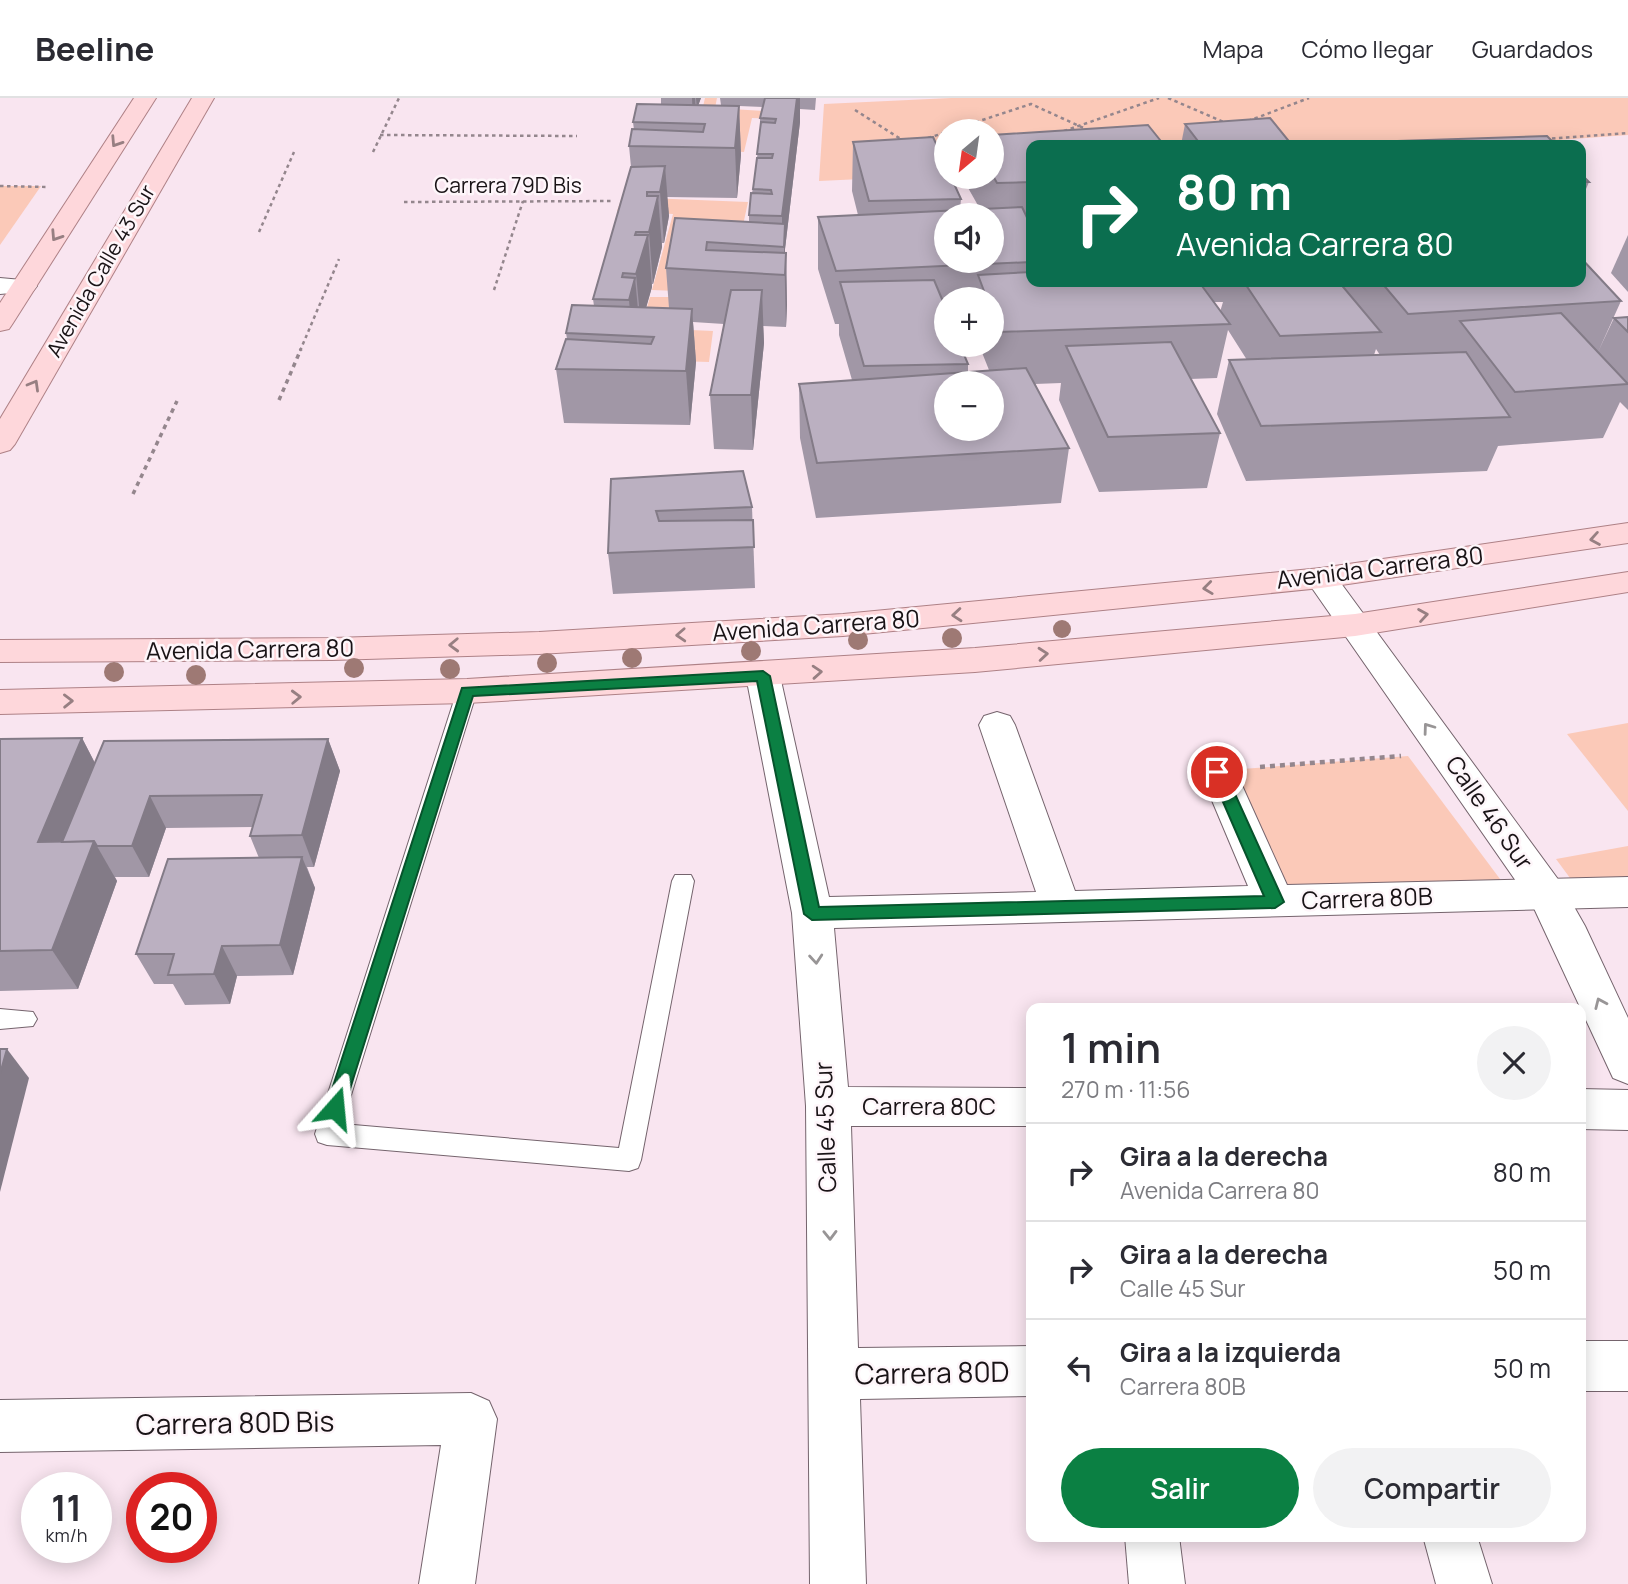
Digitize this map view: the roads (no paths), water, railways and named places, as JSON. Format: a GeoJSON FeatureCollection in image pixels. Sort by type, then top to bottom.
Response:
{"type":"FeatureCollection","features":[{"type":"Feature","properties":{"kind":"main road"},"geometry":{"type":"LineString","coordinates":[[0,323],[12,286],[145,98]]}},
{"type":"Feature","properties":{"kind":"main road","name":"Avenida Calle 43 Sur"},"geometry":{"type":"LineString","coordinates":[[0,444],[203,98]]}},
{"type":"Feature","properties":{"kind":"main road","name":"Avenida Carrera 80"},"geometry":{"type":"LineString","coordinates":[[0,651],[332,649],[692,635],[991,612],[1321,578],[1628,533]]}},
{"type":"Feature","properties":{"kind":"main road","name":"Avenida Carrera 80"},"geometry":{"type":"LineString","coordinates":[[0,702],[467,691],[763,676],[975,660],[1355,625],[1628,582]]}},
{"type":"Feature","properties":{"kind":"street","name":"Calle 46 Sur"},"geometry":{"type":"LineString","coordinates":[[1321,578],[1546,893],[1571,937],[1628,1065]]}},
{"type":"Feature","properties":{"kind":"street","name":"Calle 45 Sur"},"geometry":{"type":"LineString","coordinates":[[763,676],[812,914],[828,1107],[838,1584]]}},
{"type":"Feature","properties":{"kind":"street"},"geometry":{"type":"LineString","coordinates":[[997,725],[1061,907]]}},
{"type":"Feature","properties":{"kind":"street"},"geometry":{"type":"LineString","coordinates":[[1217,772],[1275,902]]}},
{"type":"Feature","properties":{"kind":"street","name":"Carrera 80B"},"geometry":{"type":"LineString","coordinates":[[812,914],[1628,892]]}},
{"type":"Feature","properties":{"kind":"street","name":"Carrera 80C"},"geometry":{"type":"LineString","coordinates":[[828,1107],[1026,1107]]}},
{"type":"Feature","properties":{"kind":"street"},"geometry":{"type":"LineString","coordinates":[[1586,1110],[1628,1110]]}},
{"type":"Feature","properties":{"kind":"street"},"geometry":{"type":"LineString","coordinates":[[1586,1366],[1628,1366]]}},
{"type":"Feature","properties":{"kind":"street","name":"Carrera 80D"},"geometry":{"type":"LineString","coordinates":[[833,1374],[1026,1371]]}},
{"type":"Feature","properties":{"kind":"street","name":"Carrera 80D Bis"},"geometry":{"type":"LineString","coordinates":[[0,1426],[471,1419],[447,1584]]}},
{"type":"Feature","properties":{"kind":"street"},"geometry":{"type":"LineString","coordinates":[[1153,1542],[1157,1584]]}},
{"type":"Feature","properties":{"kind":"street"},"geometry":{"type":"LineString","coordinates":[[1452,1542],[1464,1584]]}},
{"type":"Feature","properties":{"kind":"lane"},"geometry":{"type":"LineString","coordinates":[[467,691],[327,1134],[629,1160],[683,881]]}},
{"type":"Feature","properties":{"kind":"lane"},"geometry":{"type":"LineString","coordinates":[[0,1019],[25,1019]]}}]}
